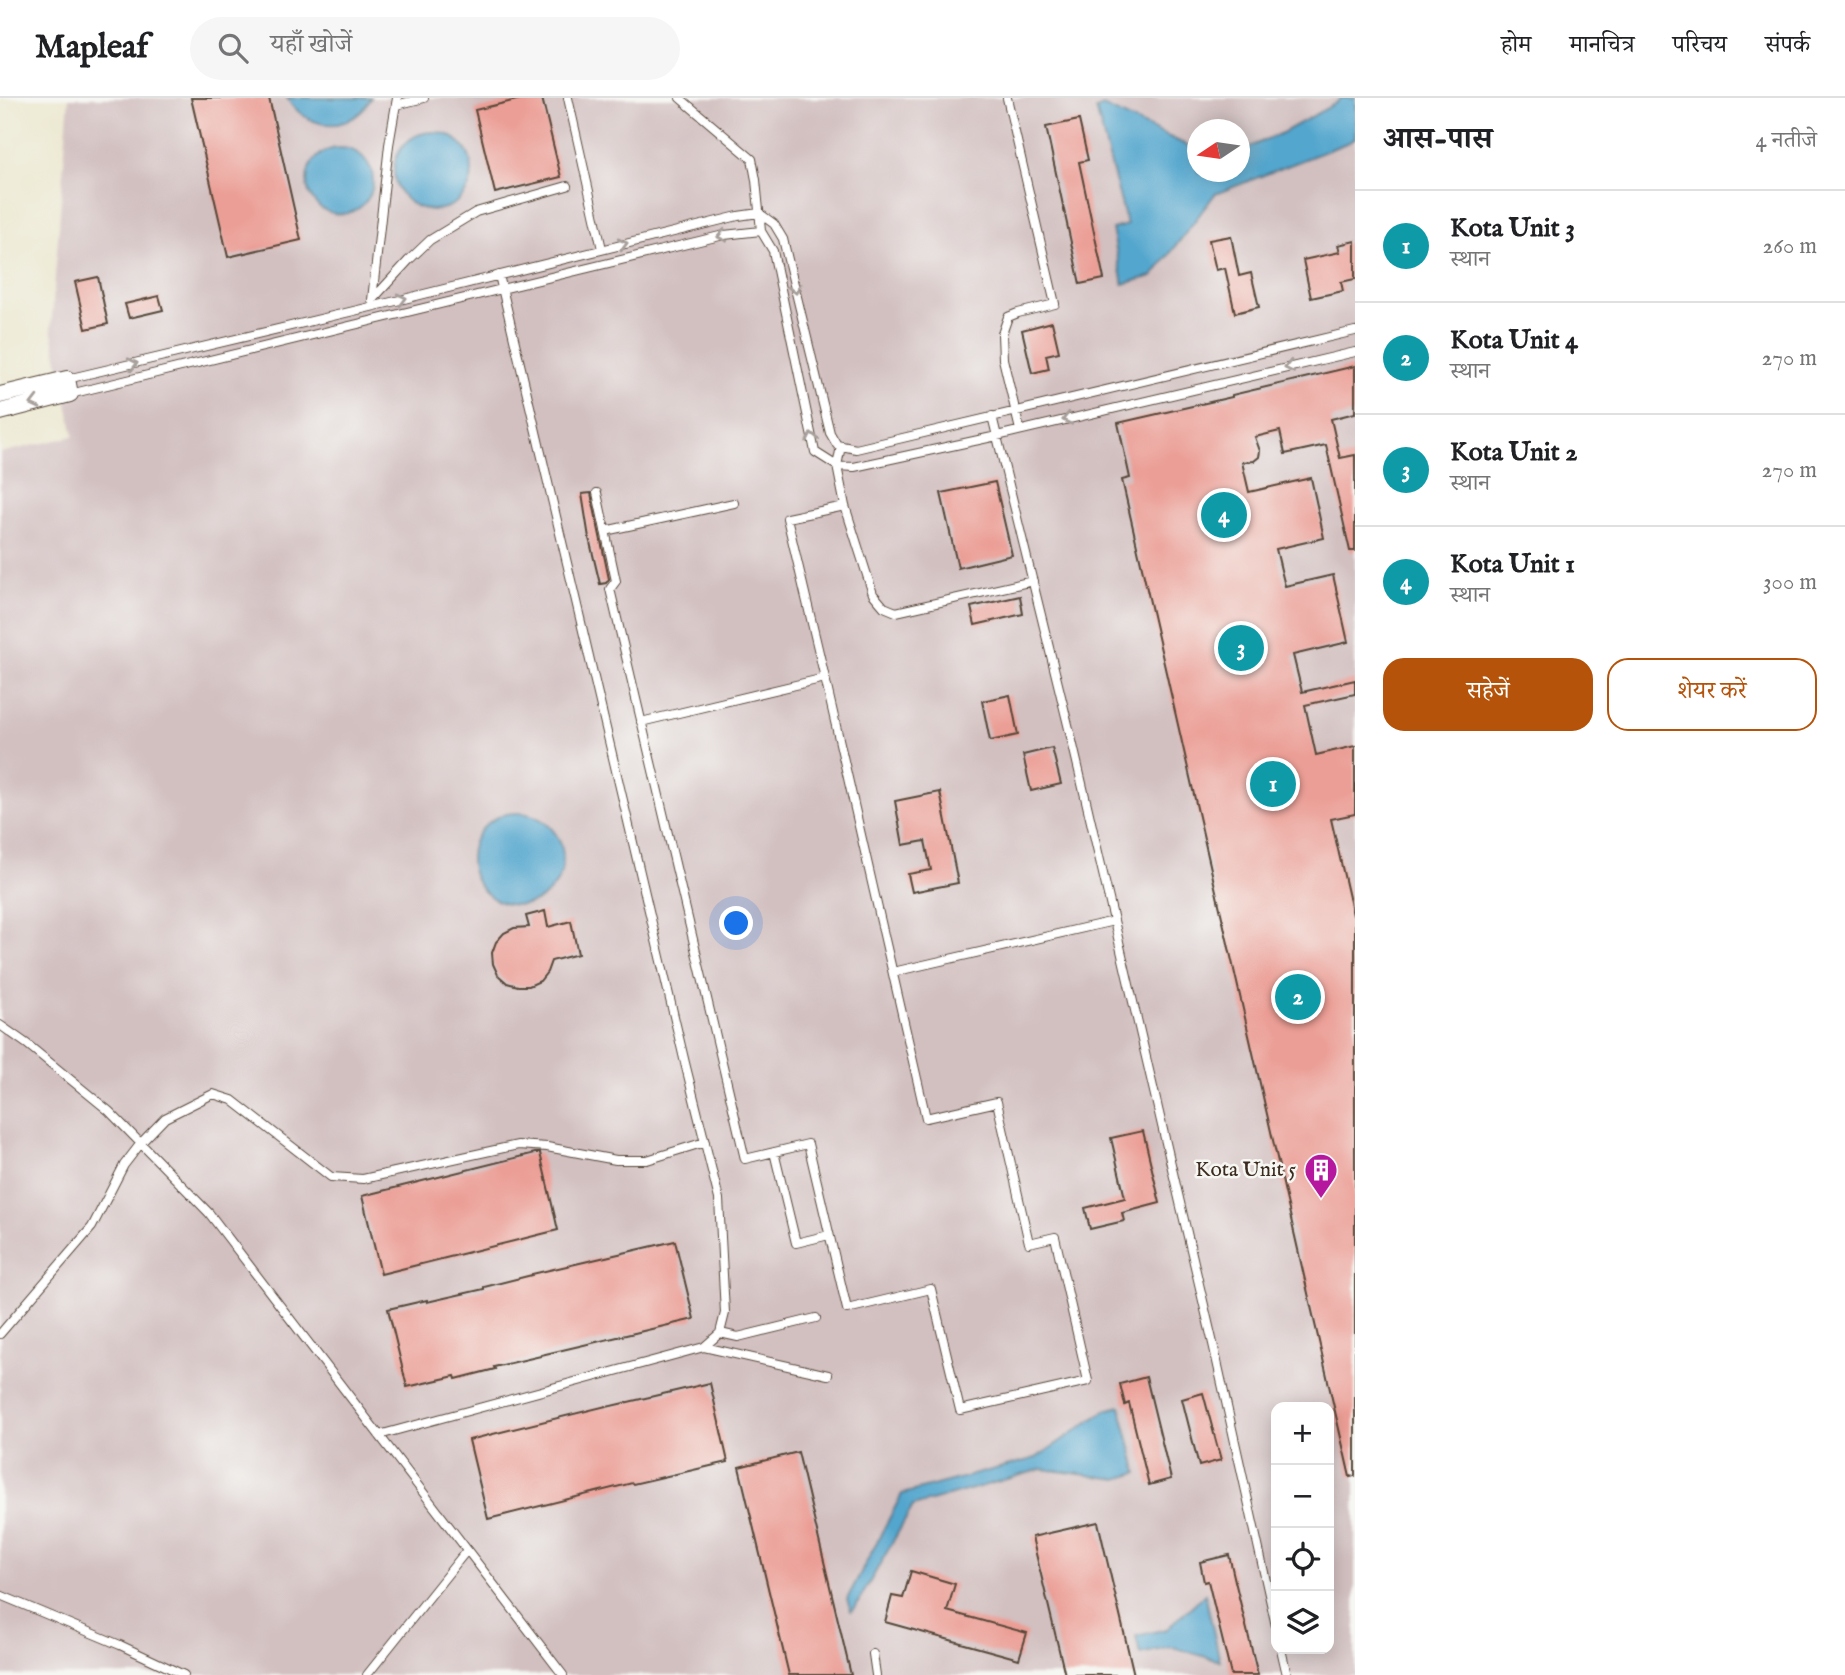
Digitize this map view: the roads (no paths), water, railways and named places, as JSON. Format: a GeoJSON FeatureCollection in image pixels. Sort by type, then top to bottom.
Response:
{"type":"FeatureCollection","features":[{"type":"Feature","properties":{"kind":"street"},"geometry":{"type":"LineString","coordinates":[[0,395],[69,387]]}},
{"type":"Feature","properties":{"kind":"street"},"geometry":{"type":"LineString","coordinates":[[0,412],[69,387]]}},
{"type":"Feature","properties":{"kind":"lane"},"geometry":{"type":"LineString","coordinates":[[372,303],[389,145],[397,102],[424,98]]}},
{"type":"Feature","properties":{"kind":"lane"},"geometry":{"type":"LineString","coordinates":[[568,98],[602,250]]}},
{"type":"Feature","properties":{"kind":"lane"},"geometry":{"type":"LineString","coordinates":[[680,98],[752,159],[757,180],[761,231],[773,251],[815,452],[837,466],[854,467],[997,436],[1355,352]]}},
{"type":"Feature","properties":{"kind":"lane"},"geometry":{"type":"LineString","coordinates":[[1007,98],[1055,304],[1008,317],[1002,334],[1003,359],[1020,430]]}},
{"type":"Feature","properties":{"kind":"lane"},"geometry":{"type":"LineString","coordinates":[[372,303],[430,240],[476,212],[566,186]]}},
{"type":"Feature","properties":{"kind":"lane"},"geometry":{"type":"LineString","coordinates":[[69,387],[372,303],[759,213],[774,224],[783,239],[830,433],[837,445],[856,449],[1355,331]]}},
{"type":"Feature","properties":{"kind":"lane"},"geometry":{"type":"LineString","coordinates":[[69,387],[503,289],[724,235],[761,231]]}},
{"type":"Feature","properties":{"kind":"lane"},"geometry":{"type":"LineString","coordinates":[[379,1435],[704,1347],[720,1333],[725,1313],[719,1199],[499,275]]}},
{"type":"Feature","properties":{"kind":"lane"},"geometry":{"type":"LineString","coordinates":[[992,416],[1114,921],[1271,1604]]}},
{"type":"Feature","properties":{"kind":"lane"},"geometry":{"type":"LineString","coordinates":[[841,446],[837,466],[845,506],[873,594],[884,607],[896,612],[1033,581]]}},
{"type":"Feature","properties":{"kind":"lane"},"geometry":{"type":"LineString","coordinates":[[597,493],[616,581],[610,589],[745,1159],[808,1144],[846,1309],[931,1289],[960,1410],[1088,1381],[1055,1237],[1030,1243],[997,1102],[926,1118],[787,518],[845,506]]}},
{"type":"Feature","properties":{"kind":"lane"},"geometry":{"type":"LineString","coordinates":[[605,531],[734,503]]}},
{"type":"Feature","properties":{"kind":"lane"},"geometry":{"type":"LineString","coordinates":[[641,722],[825,678]]}},
{"type":"Feature","properties":{"kind":"lane"},"geometry":{"type":"LineString","coordinates":[[893,972],[1114,921]]}},
{"type":"Feature","properties":{"kind":"lane"},"geometry":{"type":"LineString","coordinates":[[0,1025],[109,1111],[209,1213],[563,1675]]}},
{"type":"Feature","properties":{"kind":"lane"},"geometry":{"type":"LineString","coordinates":[[0,1334],[92,1227],[124,1165],[141,1143],[165,1118],[213,1094],[232,1100],[331,1177],[363,1179],[518,1145],[547,1147],[616,1160],[647,1160],[705,1142]]}},
{"type":"Feature","properties":{"kind":"lane"},"geometry":{"type":"LineString","coordinates":[[774,1152],[796,1243],[829,1235]]}},
{"type":"Feature","properties":{"kind":"lane"},"geometry":{"type":"LineString","coordinates":[[720,1333],[738,1337],[816,1318]]}},
{"type":"Feature","properties":{"kind":"lane"},"geometry":{"type":"LineString","coordinates":[[704,1347],[828,1375]]}},
{"type":"Feature","properties":{"kind":"lane"},"geometry":{"type":"LineString","coordinates":[[367,1675],[467,1550]]}},
{"type":"Feature","properties":{"kind":"lane"},"geometry":{"type":"LineString","coordinates":[[0,1595],[120,1644],[184,1675]]}},
{"type":"Feature","properties":{"kind":"lane"},"geometry":{"type":"LineString","coordinates":[[873,1654],[876,1675]]}},
{"type":"Feature","properties":{"kind":"lane"},"geometry":{"type":"LineString","coordinates":[[1283,1654],[1287,1675]]}},
{"type":"Feature","properties":{"kind":"water"},"geometry":{"type":"Polygon","coordinates":[[[287,98],[371,98],[362,111],[352,118],[331,124],[311,120],[287,98]]]}},
{"type":"Feature","properties":{"kind":"water"},"geometry":{"type":"Polygon","coordinates":[[[1341,98],[1355,98],[1355,138],[1250,180],[1250,147],[1282,133],[1341,98]]]}},
{"type":"Feature","properties":{"kind":"water"},"geometry":{"type":"Polygon","coordinates":[[[1103,106],[1187,145],[1187,182],[1246,182],[1215,194],[1153,276],[1123,284],[1112,229],[1127,225],[1096,109],[1103,106]]]}},
{"type":"Feature","properties":{"kind":"water"},"geometry":{"type":"Polygon","coordinates":[[[425,132],[441,132],[455,138],[466,149],[472,163],[472,179],[466,193],[455,204],[441,210],[425,210],[411,204],[400,193],[394,179],[394,163],[400,149],[411,138],[425,132]]]}},
{"type":"Feature","properties":{"kind":"water"},"geometry":{"type":"Polygon","coordinates":[[[333,148],[347,148],[359,153],[368,162],[373,181],[371,194],[364,205],[347,214],[333,214],[321,209],[312,200],[307,188],[307,174],[312,162],[321,153],[333,148]]]}},
{"type":"Feature","properties":{"kind":"water"},"geometry":{"type":"Polygon","coordinates":[[[517,813],[534,817],[549,827],[559,842],[563,859],[559,876],[549,891],[534,901],[517,905],[500,901],[485,891],[475,876],[471,859],[475,842],[485,827],[500,817],[517,813]]]}},
{"type":"Feature","properties":{"kind":"water"},"geometry":{"type":"Polygon","coordinates":[[[1120,1406],[1138,1473],[1117,1479],[1042,1469],[913,1506],[851,1611],[847,1599],[902,1494],[1036,1458],[1106,1410],[1120,1406]]]}},
{"type":"Feature","properties":{"kind":"water"},"geometry":{"type":"Polygon","coordinates":[[[1205,1594],[1220,1661],[1172,1647],[1140,1654],[1136,1636],[1167,1629],[1205,1594]]]}},
{"type":"Feature","properties":{"kind":"place","name":"Kota Unit 1"},"geometry":{"type":"Point","coordinates":[1224,515]}},
{"type":"Feature","properties":{"kind":"place","name":"Kota Unit 2"},"geometry":{"type":"Point","coordinates":[1241,648]}},
{"type":"Feature","properties":{"kind":"place","name":"Kota Unit 3"},"geometry":{"type":"Point","coordinates":[1273,784]}},
{"type":"Feature","properties":{"kind":"place","name":"Kota Unit 4"},"geometry":{"type":"Point","coordinates":[1298,997]}},
{"type":"Feature","properties":{"kind":"place","name":"Kota Unit 5"},"geometry":{"type":"Point","coordinates":[1321,1200]}}]}
